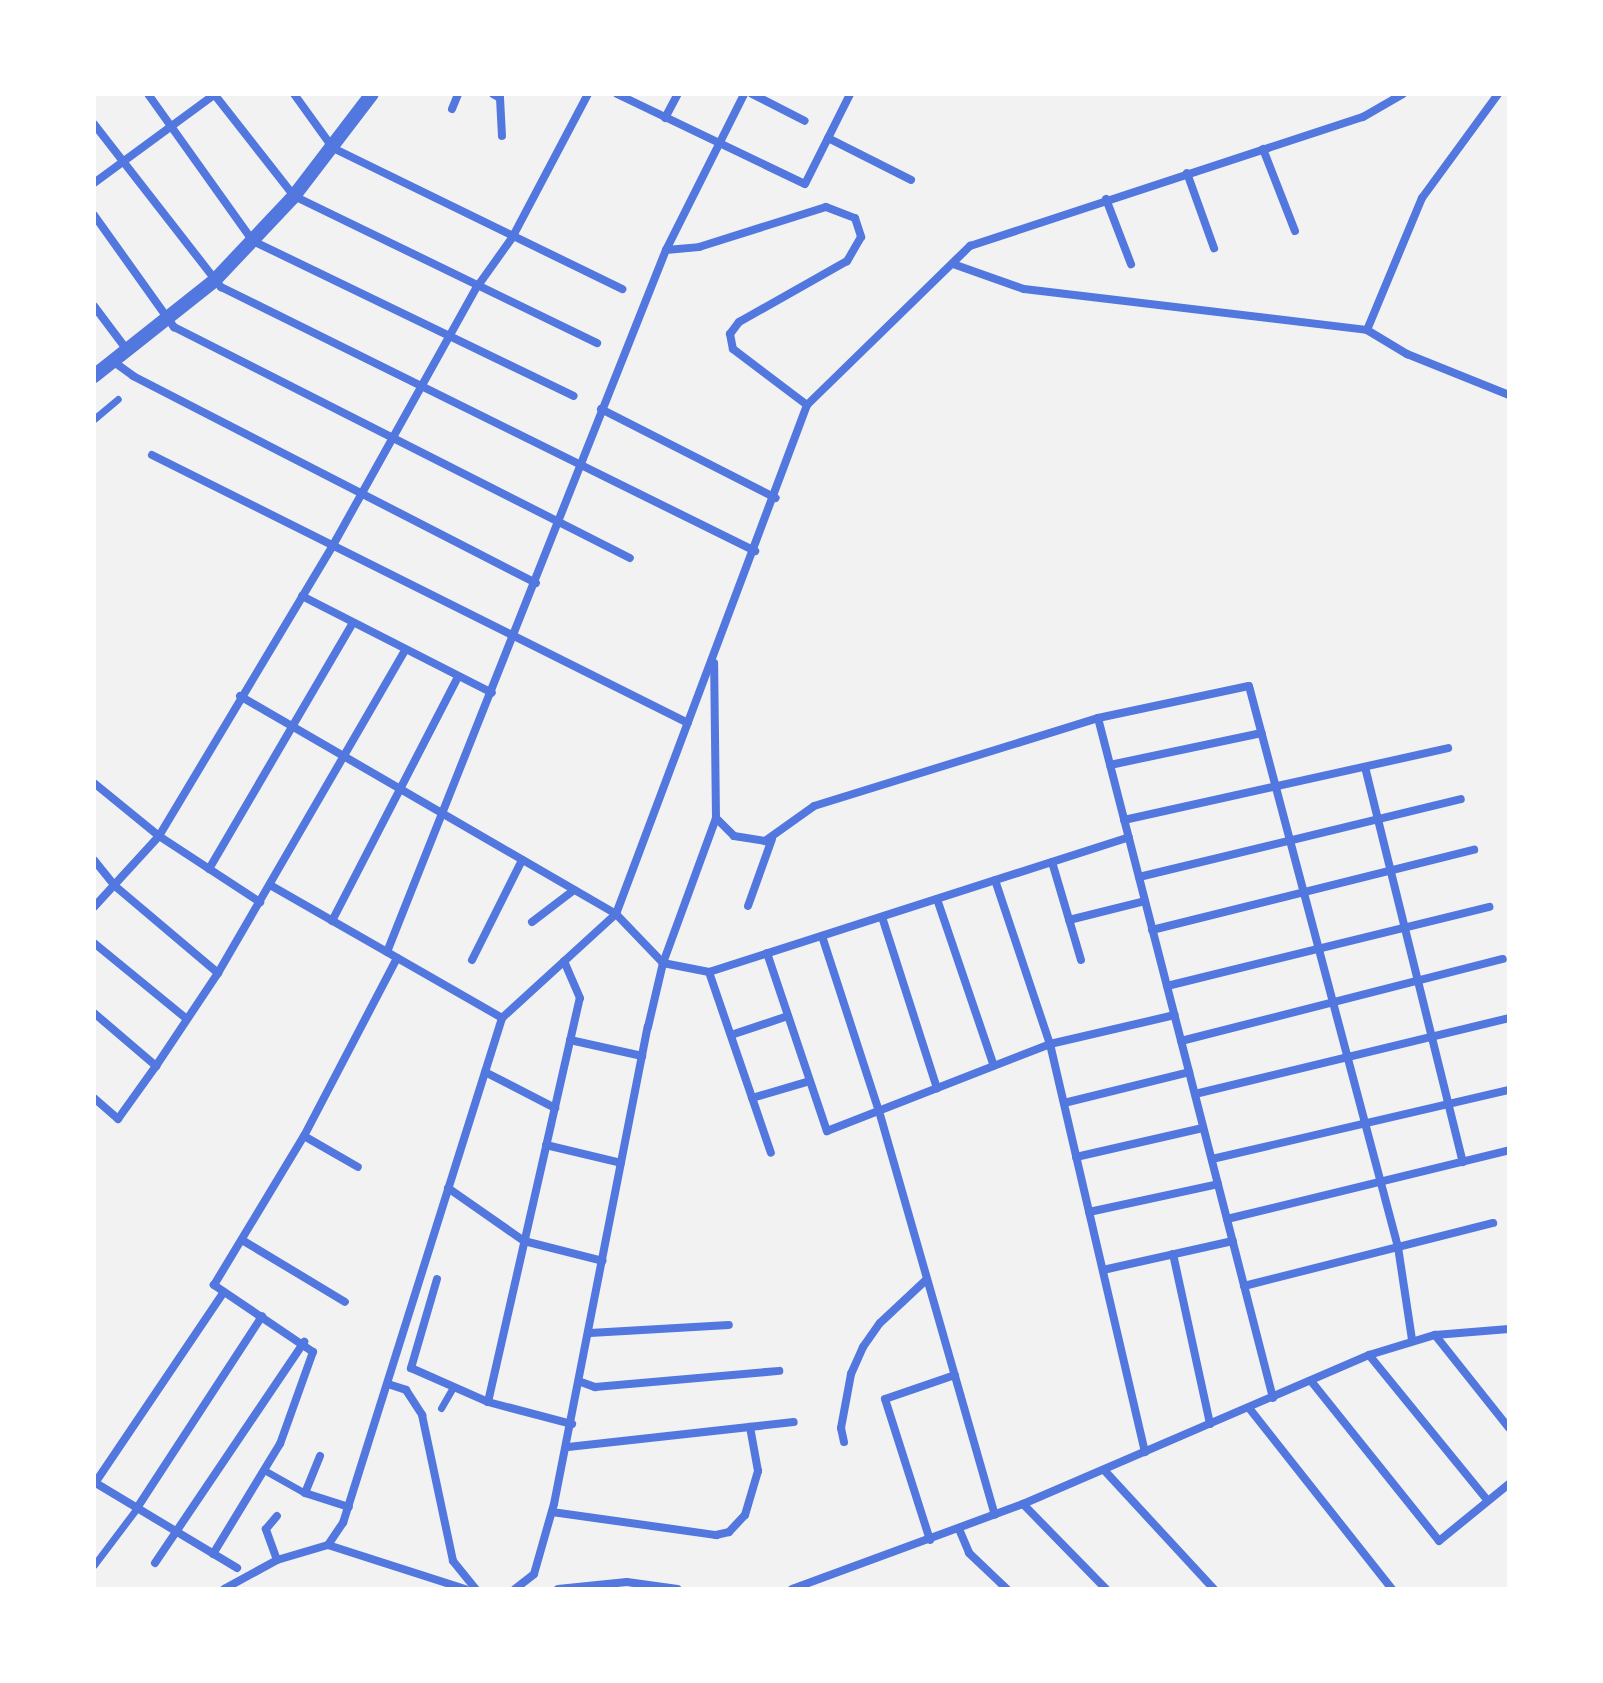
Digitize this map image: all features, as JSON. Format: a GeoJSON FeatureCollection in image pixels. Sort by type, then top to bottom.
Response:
{"type":"FeatureCollection","features":[{"type":"Feature","properties":{"kind":"street"},"geometry":{"type":"LineString","coordinates":[[148,94],[253,241],[573,396]]}},
{"type":"Feature","properties":{"kind":"street"},"geometry":{"type":"LineString","coordinates":[[94,183],[214,94],[294,196],[597,343]]}},
{"type":"Feature","properties":{"kind":"street"},"geometry":{"type":"LineString","coordinates":[[294,94],[333,148],[622,289]]}},
{"type":"Feature","properties":{"kind":"street"},"geometry":{"type":"LineString","coordinates":[[452,109],[458,94]]}},
{"type":"Feature","properties":{"kind":"street"},"geometry":{"type":"LineString","coordinates":[[493,94],[500,98],[502,136]]}},
{"type":"Feature","properties":{"kind":"street"},"geometry":{"type":"LineString","coordinates":[[94,907],[159,836],[240,696],[332,547],[477,287],[512,238],[588,94]]}},
{"type":"Feature","properties":{"kind":"street"},"geometry":{"type":"LineString","coordinates":[[617,94],[718,146],[805,184],[850,94]]}},
{"type":"Feature","properties":{"kind":"street"},"geometry":{"type":"LineString","coordinates":[[665,118],[678,94]]}},
{"type":"Feature","properties":{"kind":"street"},"geometry":{"type":"LineString","coordinates":[[387,952],[666,250],[744,94]]}},
{"type":"Feature","properties":{"kind":"street"},"geometry":{"type":"LineString","coordinates":[[752,94],[805,121]]}},
{"type":"Feature","properties":{"kind":"street"},"geometry":{"type":"LineString","coordinates":[[328,1545],[349,1507],[502,1018],[616,914],[776,498],[807,405],[970,246],[1363,117],[1403,94]]}},
{"type":"Feature","properties":{"kind":"street"},"geometry":{"type":"LineString","coordinates":[[1367,330],[1422,198],[1498,94]]}},
{"type":"Feature","properties":{"kind":"street"},"geometry":{"type":"LineString","coordinates":[[94,376],[214,281],[294,196],[333,148],[368,96]]}},
{"type":"Feature","properties":{"kind":"street"},"geometry":{"type":"LineString","coordinates":[[94,124],[214,281],[419,389],[755,551]]}},
{"type":"Feature","properties":{"kind":"street"},"geometry":{"type":"LineString","coordinates":[[828,138],[911,180]]}},
{"type":"Feature","properties":{"kind":"street"},"geometry":{"type":"LineString","coordinates":[[1263,149],[1295,231]]}},
{"type":"Feature","properties":{"kind":"street"},"geometry":{"type":"LineString","coordinates":[[1187,173],[1214,248]]}},
{"type":"Feature","properties":{"kind":"street"},"geometry":{"type":"LineString","coordinates":[[1106,199],[1131,264]]}},
{"type":"Feature","properties":{"kind":"street"},"geometry":{"type":"LineString","coordinates":[[666,250],[699,247],[826,207],[855,218],[861,237],[847,261],[739,322],[730,334],[733,349],[807,405]]}},
{"type":"Feature","properties":{"kind":"street"},"geometry":{"type":"LineString","coordinates":[[94,215],[174,327],[630,558]]}},
{"type":"Feature","properties":{"kind":"street"},"geometry":{"type":"LineString","coordinates":[[953,264],[1024,289],[1367,330],[1407,354],[1509,395]]}},
{"type":"Feature","properties":{"kind":"street"},"geometry":{"type":"LineString","coordinates":[[94,306],[128,351]]}},
{"type":"Feature","properties":{"kind":"street"},"geometry":{"type":"LineString","coordinates":[[114,362],[133,376],[536,583]]}},
{"type":"Feature","properties":{"kind":"street"},"geometry":{"type":"LineString","coordinates":[[94,419],[118,399]]}},
{"type":"Feature","properties":{"kind":"street"},"geometry":{"type":"LineString","coordinates":[[601,409],[776,498]]}},
{"type":"Feature","properties":{"kind":"street"},"geometry":{"type":"LineString","coordinates":[[152,455],[688,723]]}},
{"type":"Feature","properties":{"kind":"street"},"geometry":{"type":"LineString","coordinates":[[302,596],[492,693]]}},
{"type":"Feature","properties":{"kind":"street"},"geometry":{"type":"LineString","coordinates":[[209,869],[353,623]]}},
{"type":"Feature","properties":{"kind":"street"},"geometry":{"type":"LineString","coordinates":[[94,1098],[118,1119],[156,1066],[218,973],[405,650]]}},
{"type":"Feature","properties":{"kind":"street"},"geometry":{"type":"LineString","coordinates":[[515,1589],[534,1574],[552,1512],[568,1447],[642,1056],[663,963],[716,818],[714,656]]}},
{"type":"Feature","properties":{"kind":"street"},"geometry":{"type":"LineString","coordinates":[[332,921],[458,677]]}},
{"type":"Feature","properties":{"kind":"street"},"geometry":{"type":"LineString","coordinates":[[748,906],[772,839],[814,806],[1098,718],[1249,686],[1398,1247],[1412,1340]]}},
{"type":"Feature","properties":{"kind":"street"},"geometry":{"type":"LineString","coordinates":[[240,696],[616,914],[663,963],[709,972],[1129,837]]}},
{"type":"Feature","properties":{"kind":"street"},"geometry":{"type":"LineString","coordinates":[[1098,718],[1273,1398]]}},
{"type":"Feature","properties":{"kind":"street"},"geometry":{"type":"LineString","coordinates":[[1110,765],[1262,733]]}},
{"type":"Feature","properties":{"kind":"street"},"geometry":{"type":"LineString","coordinates":[[1124,820],[1448,748]]}},
{"type":"Feature","properties":{"kind":"street"},"geometry":{"type":"LineString","coordinates":[[1365,767],[1463,1162]]}},
{"type":"Feature","properties":{"kind":"street"},"geometry":{"type":"LineString","coordinates":[[94,783],[159,836],[260,902]]}},
{"type":"Feature","properties":{"kind":"street"},"geometry":{"type":"LineString","coordinates":[[1139,877],[1461,799]]}},
{"type":"Feature","properties":{"kind":"street"},"geometry":{"type":"LineString","coordinates":[[716,818],[742,839],[772,839]]}},
{"type":"Feature","properties":{"kind":"street"},"geometry":{"type":"LineString","coordinates":[[1152,930],[1474,850]]}},
{"type":"Feature","properties":{"kind":"street"},"geometry":{"type":"LineString","coordinates":[[94,860],[115,886],[218,973]]}},
{"type":"Feature","properties":{"kind":"street"},"geometry":{"type":"LineString","coordinates":[[472,960],[522,860]]}},
{"type":"Feature","properties":{"kind":"street"},"geometry":{"type":"LineString","coordinates":[[1052,862],[1081,960]]}},
{"type":"Feature","properties":{"kind":"street"},"geometry":{"type":"LineString","coordinates":[[995,880],[1050,1044],[1145,1452]]}},
{"type":"Feature","properties":{"kind":"street"},"geometry":{"type":"LineString","coordinates":[[270,885],[502,1018]]}},
{"type":"Feature","properties":{"kind":"street"},"geometry":{"type":"LineString","coordinates":[[532,922],[574,890]]}},
{"type":"Feature","properties":{"kind":"street"},"geometry":{"type":"LineString","coordinates":[[937,899],[994,1066]]}},
{"type":"Feature","properties":{"kind":"street"},"geometry":{"type":"LineString","coordinates":[[1069,920],[1145,901]]}},
{"type":"Feature","properties":{"kind":"street"},"geometry":{"type":"LineString","coordinates":[[1167,986],[1489,907]]}},
{"type":"Feature","properties":{"kind":"street"},"geometry":{"type":"LineString","coordinates":[[882,917],[937,1088]]}},
{"type":"Feature","properties":{"kind":"street"},"geometry":{"type":"LineString","coordinates":[[822,936],[879,1111],[995,1515]]}},
{"type":"Feature","properties":{"kind":"street"},"geometry":{"type":"LineString","coordinates":[[94,943],[187,1019]]}},
{"type":"Feature","properties":{"kind":"street"},"geometry":{"type":"LineString","coordinates":[[767,953],[827,1131],[1050,1044],[1175,1015]]}},
{"type":"Feature","properties":{"kind":"street"},"geometry":{"type":"LineString","coordinates":[[213,1554],[280,1444],[313,1352],[304,1342],[214,1285],[304,1136],[397,958]]}},
{"type":"Feature","properties":{"kind":"street"},"geometry":{"type":"LineString","coordinates":[[1181,1041],[1503,959]]}},
{"type":"Feature","properties":{"kind":"street"},"geometry":{"type":"LineString","coordinates":[[488,1402],[580,998],[564,961]]}},
{"type":"Feature","properties":{"kind":"street"},"geometry":{"type":"LineString","coordinates":[[709,972],[771,1153]]}},
{"type":"Feature","properties":{"kind":"street"},"geometry":{"type":"LineString","coordinates":[[94,1013],[156,1066]]}},
{"type":"Feature","properties":{"kind":"street"},"geometry":{"type":"LineString","coordinates":[[731,1035],[788,1016]]}},
{"type":"Feature","properties":{"kind":"street"},"geometry":{"type":"LineString","coordinates":[[1195,1094],[1509,1018]]}},
{"type":"Feature","properties":{"kind":"street"},"geometry":{"type":"LineString","coordinates":[[570,1040],[642,1056]]}},
{"type":"Feature","properties":{"kind":"street"},"geometry":{"type":"LineString","coordinates":[[485,1072],[555,1108]]}},
{"type":"Feature","properties":{"kind":"street"},"geometry":{"type":"LineString","coordinates":[[1064,1103],[1189,1072]]}},
{"type":"Feature","properties":{"kind":"street"},"geometry":{"type":"LineString","coordinates":[[752,1098],[810,1081]]}},
{"type":"Feature","properties":{"kind":"street"},"geometry":{"type":"LineString","coordinates":[[1212,1159],[1509,1090]]}},
{"type":"Feature","properties":{"kind":"street"},"geometry":{"type":"LineString","coordinates":[[1076,1157],[1203,1128]]}},
{"type":"Feature","properties":{"kind":"street"},"geometry":{"type":"LineString","coordinates":[[304,1136],[358,1167]]}},
{"type":"Feature","properties":{"kind":"street"},"geometry":{"type":"LineString","coordinates":[[546,1145],[621,1163]]}},
{"type":"Feature","properties":{"kind":"street"},"geometry":{"type":"LineString","coordinates":[[1227,1219],[1509,1150]]}},
{"type":"Feature","properties":{"kind":"street"},"geometry":{"type":"LineString","coordinates":[[1089,1212],[1218,1184]]}},
{"type":"Feature","properties":{"kind":"street"},"geometry":{"type":"LineString","coordinates":[[448,1188],[524,1241],[603,1261]]}},
{"type":"Feature","properties":{"kind":"street"},"geometry":{"type":"LineString","coordinates":[[1244,1286],[1493,1223]]}},
{"type":"Feature","properties":{"kind":"street"},"geometry":{"type":"LineString","coordinates":[[242,1240],[345,1302]]}},
{"type":"Feature","properties":{"kind":"street"},"geometry":{"type":"LineString","coordinates":[[1103,1270],[1233,1241]]}},
{"type":"Feature","properties":{"kind":"street"},"geometry":{"type":"LineString","coordinates":[[1173,1254],[1210,1424]]}},
{"type":"Feature","properties":{"kind":"street"},"geometry":{"type":"LineString","coordinates":[[437,1279],[411,1368],[488,1402],[572,1424]]}},
{"type":"Feature","properties":{"kind":"street"},"geometry":{"type":"LineString","coordinates":[[844,1442],[841,1428],[851,1374],[863,1347],[880,1323],[927,1279]]}},
{"type":"Feature","properties":{"kind":"street"},"geometry":{"type":"LineString","coordinates":[[224,1292],[95,1482],[237,1568]]}},
{"type":"Feature","properties":{"kind":"street"},"geometry":{"type":"LineString","coordinates":[[94,1565],[137,1508],[262,1316]]}},
{"type":"Feature","properties":{"kind":"street"},"geometry":{"type":"LineString","coordinates":[[590,1333],[729,1325]]}},
{"type":"Feature","properties":{"kind":"street"},"geometry":{"type":"LineString","coordinates":[[792,1589],[807,1588],[1023,1504],[1369,1355],[1435,1335],[1509,1329]]}},
{"type":"Feature","properties":{"kind":"street"},"geometry":{"type":"LineString","coordinates":[[1435,1335],[1509,1428]]}},
{"type":"Feature","properties":{"kind":"street"},"geometry":{"type":"LineString","coordinates":[[155,1563],[304,1342]]}},
{"type":"Feature","properties":{"kind":"street"},"geometry":{"type":"LineString","coordinates":[[1369,1355],[1488,1501]]}},
{"type":"Feature","properties":{"kind":"street"},"geometry":{"type":"LineString","coordinates":[[581,1382],[595,1387],[779,1371]]}},
{"type":"Feature","properties":{"kind":"street"},"geometry":{"type":"LineString","coordinates":[[930,1540],[885,1399],[955,1375]]}},
{"type":"Feature","properties":{"kind":"street"},"geometry":{"type":"LineString","coordinates":[[1311,1381],[1439,1541],[1509,1484]]}},
{"type":"Feature","properties":{"kind":"street"},"geometry":{"type":"LineString","coordinates":[[388,1384],[406,1390],[422,1415],[453,1561],[476,1589]]}},
{"type":"Feature","properties":{"kind":"street"},"geometry":{"type":"LineString","coordinates":[[441,1408],[453,1387]]}},
{"type":"Feature","properties":{"kind":"street"},"geometry":{"type":"LineString","coordinates":[[1249,1408],[1392,1589]]}},
{"type":"Feature","properties":{"kind":"street"},"geometry":{"type":"LineString","coordinates":[[568,1447],[794,1422]]}},
{"type":"Feature","properties":{"kind":"street"},"geometry":{"type":"LineString","coordinates":[[552,1512],[716,1535],[729,1532],[745,1515],[758,1471],[750,1427]]}},
{"type":"Feature","properties":{"kind":"street"},"geometry":{"type":"LineString","coordinates":[[305,1493],[320,1456]]}},
{"type":"Feature","properties":{"kind":"street"},"geometry":{"type":"LineString","coordinates":[[264,1470],[305,1493],[349,1507]]}},
{"type":"Feature","properties":{"kind":"street"},"geometry":{"type":"LineString","coordinates":[[1104,1470],[1214,1589]]}},
{"type":"Feature","properties":{"kind":"street"},"geometry":{"type":"LineString","coordinates":[[1023,1504],[1106,1589]]}},
{"type":"Feature","properties":{"kind":"street"},"geometry":{"type":"LineString","coordinates":[[277,1516],[266,1529],[277,1560]]}},
{"type":"Feature","properties":{"kind":"street"},"geometry":{"type":"LineString","coordinates":[[959,1529],[969,1553],[1007,1589]]}},
{"type":"Feature","properties":{"kind":"street"},"geometry":{"type":"LineString","coordinates":[[224,1589],[277,1560],[328,1545],[465,1589]]}},
{"type":"Feature","properties":{"kind":"street"},"geometry":{"type":"LineString","coordinates":[[558,1589],[627,1582],[678,1589]]}}]}
